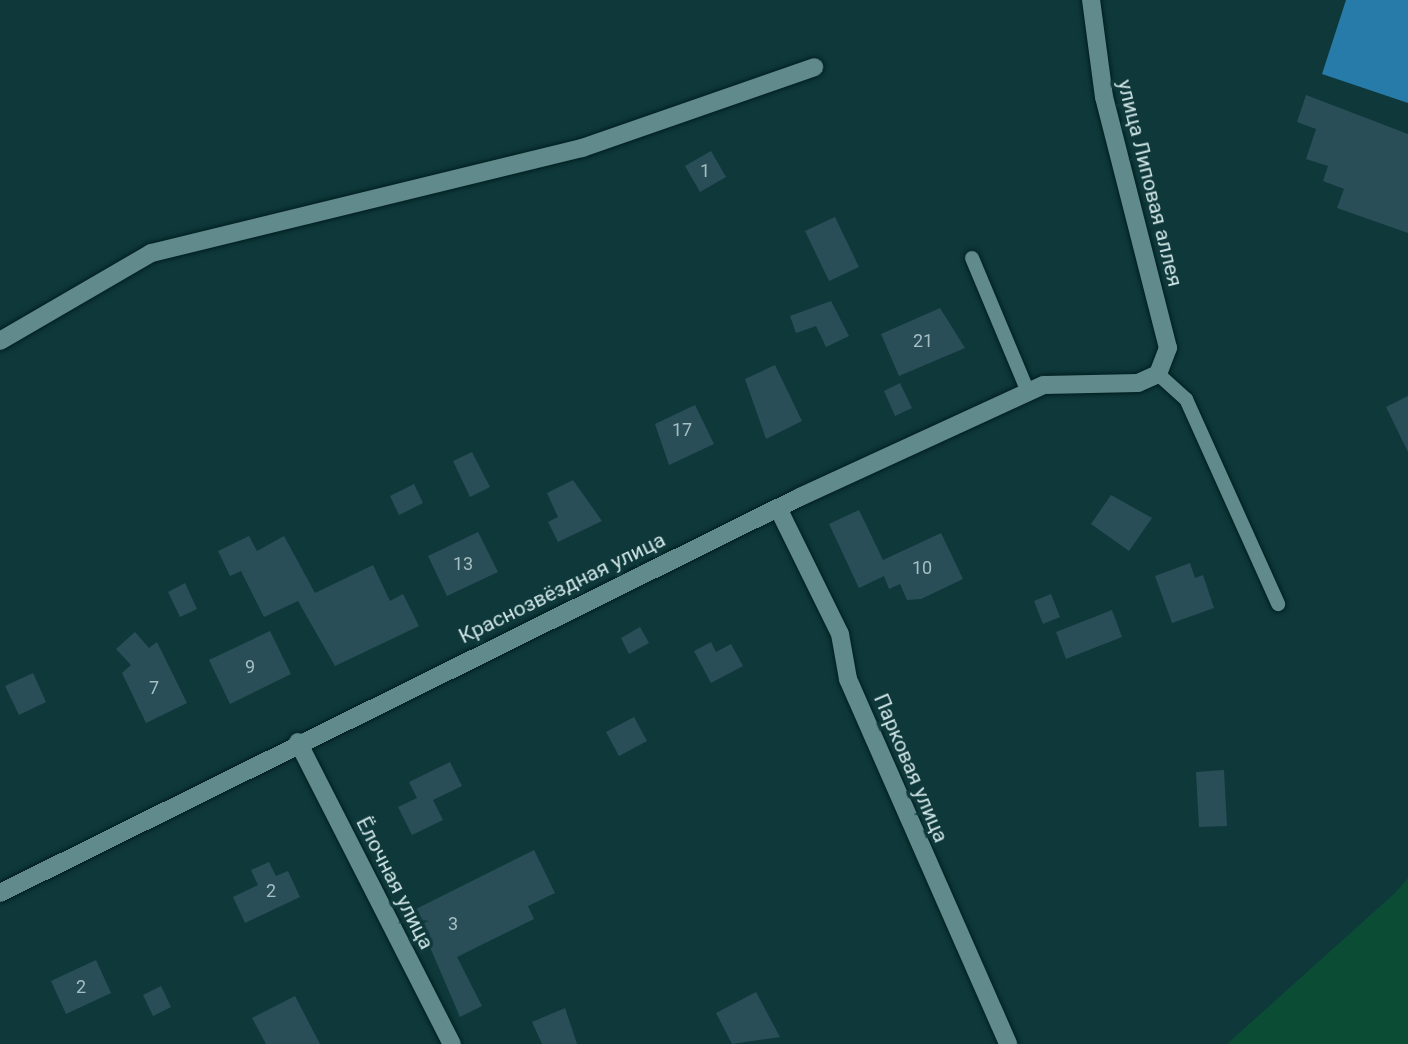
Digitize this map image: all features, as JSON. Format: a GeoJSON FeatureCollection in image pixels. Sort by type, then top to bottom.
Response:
{"type":"FeatureCollection","features":[{"type":"Feature","properties":{"kind":"street","name":"улица Липовая аллея"},"geometry":{"type":"LineString","coordinates":[[1091,0],[1104,97],[1168,348],[1158,374]]}},
{"type":"Feature","properties":{"kind":"street"},"geometry":{"type":"LineString","coordinates":[[0,341],[151,253],[582,148],[814,67]]}},
{"type":"Feature","properties":{"kind":"street","name":"Краснозвёздная улица"},"geometry":{"type":"LineString","coordinates":[[0,893],[298,742],[778,508],[1028,392],[1075,380],[1138,383],[1158,374]]}},
{"type":"Feature","properties":{"kind":"street","name":"Парковая улица"},"geometry":{"type":"LineString","coordinates":[[778,508],[839,635],[848,679],[1008,1044]]}},
{"type":"Feature","properties":{"kind":"street","name":"Ёлочная улица"},"geometry":{"type":"LineString","coordinates":[[298,742],[452,1044]]}},
{"type":"Feature","properties":{"kind":"lane"},"geometry":{"type":"LineString","coordinates":[[972,258],[1028,392]]}},
{"type":"Feature","properties":{"kind":"lane"},"geometry":{"type":"LineString","coordinates":[[1158,374],[1186,399],[1278,604]]}},
{"type":"Feature","properties":{"kind":"green space"},"geometry":{"type":"Polygon","coordinates":[[[1408,878],[1408,1044],[1227,1044],[1395,893],[1408,878]]]}},
{"type":"Feature","properties":{"kind":"water"},"geometry":{"type":"Polygon","coordinates":[[[1346,0],[1408,0],[1408,103],[1322,74],[1346,0]]]}},
{"type":"Feature","properties":{"kind":"building"},"geometry":{"type":"Polygon","coordinates":[[[1306,95],[1408,134],[1408,233],[1337,208],[1344,189],[1323,181],[1328,166],[1306,159],[1316,129],[1297,122],[1306,95]]]}},
{"type":"Feature","properties":{"kind":"building"},"geometry":{"type":"Polygon","coordinates":[[[711,151],[726,177],[700,192],[685,166],[711,151]]]}},
{"type":"Feature","properties":{"kind":"building"},"geometry":{"type":"Polygon","coordinates":[[[835,217],[859,267],[829,281],[805,231],[835,217]]]}},
{"type":"Feature","properties":{"kind":"building"},"geometry":{"type":"Polygon","coordinates":[[[831,301],[849,336],[826,347],[816,326],[796,333],[790,316],[831,301]]]}},
{"type":"Feature","properties":{"kind":"building"},"geometry":{"type":"Polygon","coordinates":[[[940,308],[965,348],[899,376],[881,334],[940,308]]]}},
{"type":"Feature","properties":{"kind":"building"},"geometry":{"type":"Polygon","coordinates":[[[775,365],[802,421],[766,439],[745,379],[775,365]]]}},
{"type":"Feature","properties":{"kind":"building"},"geometry":{"type":"Polygon","coordinates":[[[900,383],[912,408],[895,416],[884,391],[900,383]]]}},
{"type":"Feature","properties":{"kind":"building"},"geometry":{"type":"Polygon","coordinates":[[[1408,396],[1408,452],[1386,407],[1408,396]]]}},
{"type":"Feature","properties":{"kind":"building"},"geometry":{"type":"Polygon","coordinates":[[[695,405],[714,444],[669,465],[655,424],[695,405]]]}},
{"type":"Feature","properties":{"kind":"building"},"geometry":{"type":"Polygon","coordinates":[[[472,452],[490,487],[470,497],[453,461],[472,452]]]}},
{"type":"Feature","properties":{"kind":"building"},"geometry":{"type":"Polygon","coordinates":[[[573,480],[602,521],[558,542],[548,522],[558,517],[547,493],[573,480]]]}},
{"type":"Feature","properties":{"kind":"building"},"geometry":{"type":"Polygon","coordinates":[[[414,484],[423,503],[399,515],[390,496],[414,484]]]}},
{"type":"Feature","properties":{"kind":"building"},"geometry":{"type":"Polygon","coordinates":[[[1111,495],[1152,518],[1129,551],[1091,524],[1111,495]]]}},
{"type":"Feature","properties":{"kind":"building"},"geometry":{"type":"Polygon","coordinates":[[[859,510],[883,560],[941,533],[963,579],[921,599],[907,600],[900,584],[889,589],[884,576],[859,588],[829,524],[859,510]]]}},
{"type":"Feature","properties":{"kind":"building"},"geometry":{"type":"Polygon","coordinates":[[[478,532],[498,572],[447,596],[428,556],[478,532]]]}},
{"type":"Feature","properties":{"kind":"building"},"geometry":{"type":"Polygon","coordinates":[[[249,536],[257,551],[284,536],[315,593],[373,565],[390,601],[403,594],[419,626],[335,666],[298,601],[264,617],[241,571],[230,576],[218,551],[249,536]]]}},
{"type":"Feature","properties":{"kind":"building"},"geometry":{"type":"Polygon","coordinates":[[[1190,563],[1195,578],[1203,575],[1214,608],[1172,623],[1155,576],[1190,563]]]}},
{"type":"Feature","properties":{"kind":"building"},"geometry":{"type":"Polygon","coordinates":[[[185,583],[197,609],[180,617],[168,592],[185,583]]]}},
{"type":"Feature","properties":{"kind":"building"},"geometry":{"type":"Polygon","coordinates":[[[1051,594],[1060,617],[1043,624],[1034,601],[1051,594]]]}},
{"type":"Feature","properties":{"kind":"building"},"geometry":{"type":"Polygon","coordinates":[[[1112,610],[1122,637],[1066,659],[1056,632],[1112,610]]]}},
{"type":"Feature","properties":{"kind":"building"},"geometry":{"type":"Polygon","coordinates":[[[640,627],[649,643],[629,654],[621,638],[640,627]]]}},
{"type":"Feature","properties":{"kind":"building"},"geometry":{"type":"Polygon","coordinates":[[[270,631],[291,674],[230,704],[209,660],[270,631]]]}},
{"type":"Feature","properties":{"kind":"building"},"geometry":{"type":"Polygon","coordinates":[[[135,632],[149,648],[157,642],[187,703],[146,723],[122,673],[131,665],[116,649],[135,632]]]}},
{"type":"Feature","properties":{"kind":"building"},"geometry":{"type":"Polygon","coordinates":[[[711,642],[716,652],[731,644],[743,666],[711,683],[694,651],[711,642]]]}},
{"type":"Feature","properties":{"kind":"building"},"geometry":{"type":"Polygon","coordinates":[[[33,673],[46,702],[19,715],[5,686],[33,673]]]}},
{"type":"Feature","properties":{"kind":"building"},"geometry":{"type":"Polygon","coordinates":[[[634,717],[647,741],[619,756],[606,732],[634,717]]]}},
{"type":"Feature","properties":{"kind":"building"},"geometry":{"type":"Polygon","coordinates":[[[450,762],[462,786],[433,800],[443,820],[412,835],[398,807],[417,798],[409,782],[450,762]]]}},
{"type":"Feature","properties":{"kind":"building"},"geometry":{"type":"Polygon","coordinates":[[[1224,770],[1227,826],[1199,827],[1196,772],[1224,770]]]}},
{"type":"Feature","properties":{"kind":"building"},"geometry":{"type":"Polygon","coordinates":[[[534,850],[555,893],[528,906],[534,919],[457,957],[482,1006],[460,1017],[414,910],[534,850]]]}},
{"type":"Feature","properties":{"kind":"building"},"geometry":{"type":"Polygon","coordinates":[[[269,862],[276,876],[288,871],[300,897],[245,923],[233,897],[258,885],[251,870],[269,862]]]}},
{"type":"Feature","properties":{"kind":"building"},"geometry":{"type":"Polygon","coordinates":[[[96,960],[111,993],[66,1014],[51,981],[96,960]]]}},
{"type":"Feature","properties":{"kind":"building"},"geometry":{"type":"Polygon","coordinates":[[[161,986],[171,1007],[153,1016],[143,995],[161,986]]]}},
{"type":"Feature","properties":{"kind":"building"},"geometry":{"type":"Polygon","coordinates":[[[756,992],[780,1037],[732,1044],[716,1013],[756,992]]]}},
{"type":"Feature","properties":{"kind":"building"},"geometry":{"type":"Polygon","coordinates":[[[295,996],[320,1044],[266,1044],[252,1018],[295,996]]]}},
{"type":"Feature","properties":{"kind":"building"},"geometry":{"type":"Polygon","coordinates":[[[565,1008],[577,1044],[542,1044],[532,1022],[565,1008]]]}}]}
